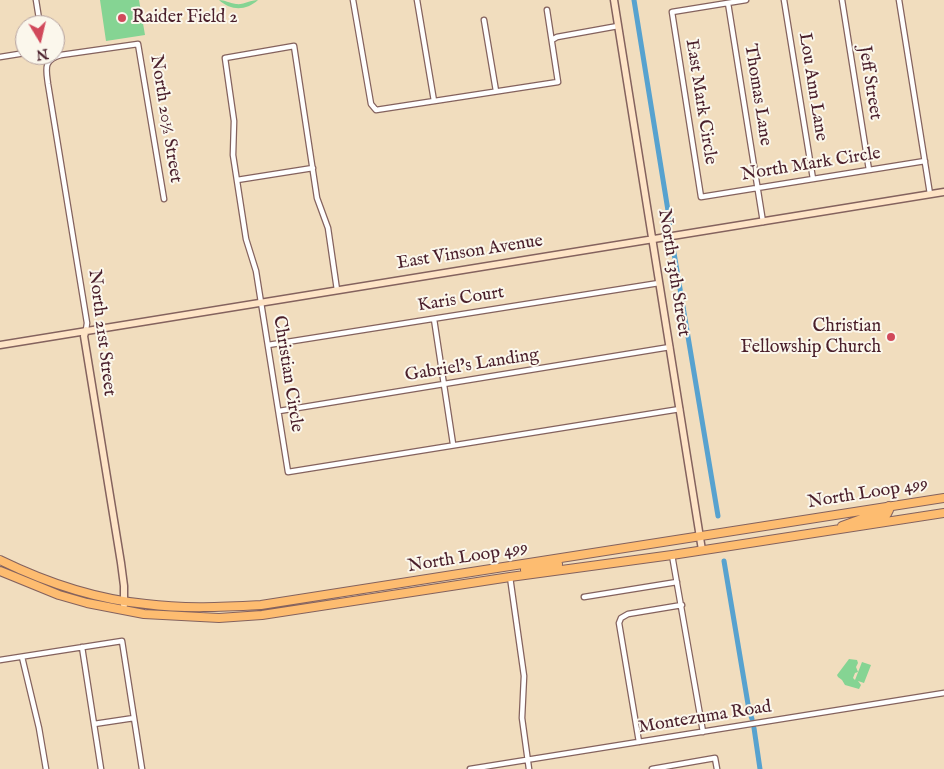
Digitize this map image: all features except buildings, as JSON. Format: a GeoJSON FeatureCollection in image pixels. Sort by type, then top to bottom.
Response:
{"type":"FeatureCollection","features":[{"type":"Feature","properties":{"kind":"main road","name":"North Loop 499"},"geometry":{"type":"LineString","coordinates":[[0,560],[62,585],[125,601],[179,607],[218,608],[261,605],[944,498]]}},
{"type":"Feature","properties":{"kind":"main road"},"geometry":{"type":"LineString","coordinates":[[836,530],[857,520],[887,514],[888,506]]}},
{"type":"Feature","properties":{"kind":"main road","name":"North Loop 499"},"geometry":{"type":"LineString","coordinates":[[0,571],[59,595],[123,610],[178,617],[219,618],[262,615],[944,513]]}},
{"type":"Feature","properties":{"kind":"main road"},"geometry":{"type":"LineString","coordinates":[[510,577],[512,572],[558,564],[583,554]]}},
{"type":"Feature","properties":{"kind":"street"},"geometry":{"type":"LineString","coordinates":[[36,0],[38,15]]}},
{"type":"Feature","properties":{"kind":"street"},"geometry":{"type":"LineString","coordinates":[[353,0],[372,107],[380,110],[558,82],[547,10]]}},
{"type":"Feature","properties":{"kind":"street"},"geometry":{"type":"LineString","coordinates":[[417,0],[434,102]]}},
{"type":"Feature","properties":{"kind":"street","name":"North 13th Street"},"geometry":{"type":"LineString","coordinates":[[614,0],[702,550]]}},
{"type":"Feature","properties":{"kind":"street"},"geometry":{"type":"LineString","coordinates":[[728,3],[746,0]]}},
{"type":"Feature","properties":{"kind":"street","name":"Lou Ann Lane"},"geometry":{"type":"LineString","coordinates":[[784,0],[813,179]]}},
{"type":"Feature","properties":{"kind":"street","name":"Jeff Street"},"geometry":{"type":"LineString","coordinates":[[842,0],[869,170]]}},
{"type":"Feature","properties":{"kind":"street"},"geometry":{"type":"LineString","coordinates":[[899,0],[930,194]]}},
{"type":"Feature","properties":{"kind":"street","name":"East Mark Circle"},"geometry":{"type":"LineString","coordinates":[[701,197],[672,12],[728,3]]}},
{"type":"Feature","properties":{"kind":"street","name":"Thomas Lane"},"geometry":{"type":"LineString","coordinates":[[728,3],[763,222]]}},
{"type":"Feature","properties":{"kind":"street"},"geometry":{"type":"LineString","coordinates":[[484,20],[496,91]]}},
{"type":"Feature","properties":{"kind":"street"},"geometry":{"type":"LineString","coordinates":[[552,40],[557,37],[618,26]]}},
{"type":"Feature","properties":{"kind":"street","name":"North 20½ Street"},"geometry":{"type":"LineString","coordinates":[[65,54],[138,44],[164,199]]}},
{"type":"Feature","properties":{"kind":"street","name":"Christian Circle"},"geometry":{"type":"LineString","coordinates":[[312,168],[294,46],[225,58],[234,121],[233,155],[246,239],[256,271],[288,472],[453,444],[680,410]]}},
{"type":"Feature","properties":{"kind":"street"},"geometry":{"type":"LineString","coordinates":[[0,57],[15,55]]}},
{"type":"Feature","properties":{"kind":"street","name":"North 21st Street"},"geometry":{"type":"LineString","coordinates":[[47,65],[48,84],[87,323],[84,336],[121,563],[125,601],[123,610]]}},
{"type":"Feature","properties":{"kind":"street","name":"North Mark Circle"},"geometry":{"type":"LineString","coordinates":[[701,197],[925,161]]}},
{"type":"Feature","properties":{"kind":"street"},"geometry":{"type":"LineString","coordinates":[[237,180],[312,168],[319,205],[329,236],[337,290]]}},
{"type":"Feature","properties":{"kind":"street","name":"East Vinson Avenue"},"geometry":{"type":"LineString","coordinates":[[0,344],[944,192]]}},
{"type":"Feature","properties":{"kind":"street","name":"Karis Court"},"geometry":{"type":"LineString","coordinates":[[268,344],[659,283]]}},
{"type":"Feature","properties":{"kind":"street"},"geometry":{"type":"LineString","coordinates":[[434,319],[453,444]]}},
{"type":"Feature","properties":{"kind":"street","name":"Gabriel's Landing"},"geometry":{"type":"LineString","coordinates":[[279,411],[670,347]]}},
{"type":"Feature","properties":{"kind":"street"},"geometry":{"type":"LineString","coordinates":[[672,555],[703,732]]}},
{"type":"Feature","properties":{"kind":"street"},"geometry":{"type":"LineString","coordinates":[[510,577],[524,676],[522,718],[529,769]]}},
{"type":"Feature","properties":{"kind":"street"},"geometry":{"type":"LineString","coordinates":[[584,597],[677,582]]}},
{"type":"Feature","properties":{"kind":"street"},"geometry":{"type":"LineString","coordinates":[[639,742],[619,623],[621,618],[628,614],[682,605]]}},
{"type":"Feature","properties":{"kind":"street"},"geometry":{"type":"LineString","coordinates":[[0,660],[122,641],[142,769]]}},
{"type":"Feature","properties":{"kind":"street"},"geometry":{"type":"LineString","coordinates":[[82,647],[101,769]]}},
{"type":"Feature","properties":{"kind":"street"},"geometry":{"type":"LineString","coordinates":[[22,657],[39,728],[46,769]]}},
{"type":"Feature","properties":{"kind":"street","name":"Montezuma Road"},"geometry":{"type":"LineString","coordinates":[[470,769],[944,693]]}},
{"type":"Feature","properties":{"kind":"street"},"geometry":{"type":"LineString","coordinates":[[94,724],[134,718]]}},
{"type":"Feature","properties":{"kind":"street"},"geometry":{"type":"LineString","coordinates":[[652,769],[715,758],[717,769]]}},
{"type":"Feature","properties":{"kind":"green space","name":"Raider Field 2"},"geometry":{"type":"Polygon","coordinates":[[[100,0],[139,0],[145,35],[106,41],[100,0]]]}},
{"type":"Feature","properties":{"kind":"green space"},"geometry":{"type":"Polygon","coordinates":[[[219,0],[239,4],[258,0],[244,8],[233,8],[219,0]]]}},
{"type":"Feature","properties":{"kind":"green space"},"geometry":{"type":"Polygon","coordinates":[[[849,659],[857,660],[858,663],[856,667],[858,672],[855,673],[853,678],[855,680],[862,662],[871,665],[864,683],[858,681],[861,685],[859,689],[845,685],[837,675],[849,659]]]}},
{"type":"Feature","properties":{"kind":"waterway"},"geometry":{"type":"LineString","coordinates":[[634,0],[670,223]]}},
{"type":"Feature","properties":{"kind":"waterway"},"geometry":{"type":"LineString","coordinates":[[673,247],[718,516]]}},
{"type":"Feature","properties":{"kind":"waterway"},"geometry":{"type":"LineString","coordinates":[[724,561],[752,719]]}},
{"type":"Feature","properties":{"kind":"waterway"},"geometry":{"type":"LineString","coordinates":[[754,728],[760,769]]}},
{"type":"Feature","properties":{"kind":"place","name":"Raider Field 2"},"geometry":{"type":"Point","coordinates":[122,18]}},
{"type":"Feature","properties":{"kind":"place","name":"Christian Fellowship Church"},"geometry":{"type":"Point","coordinates":[891,337]}}]}
